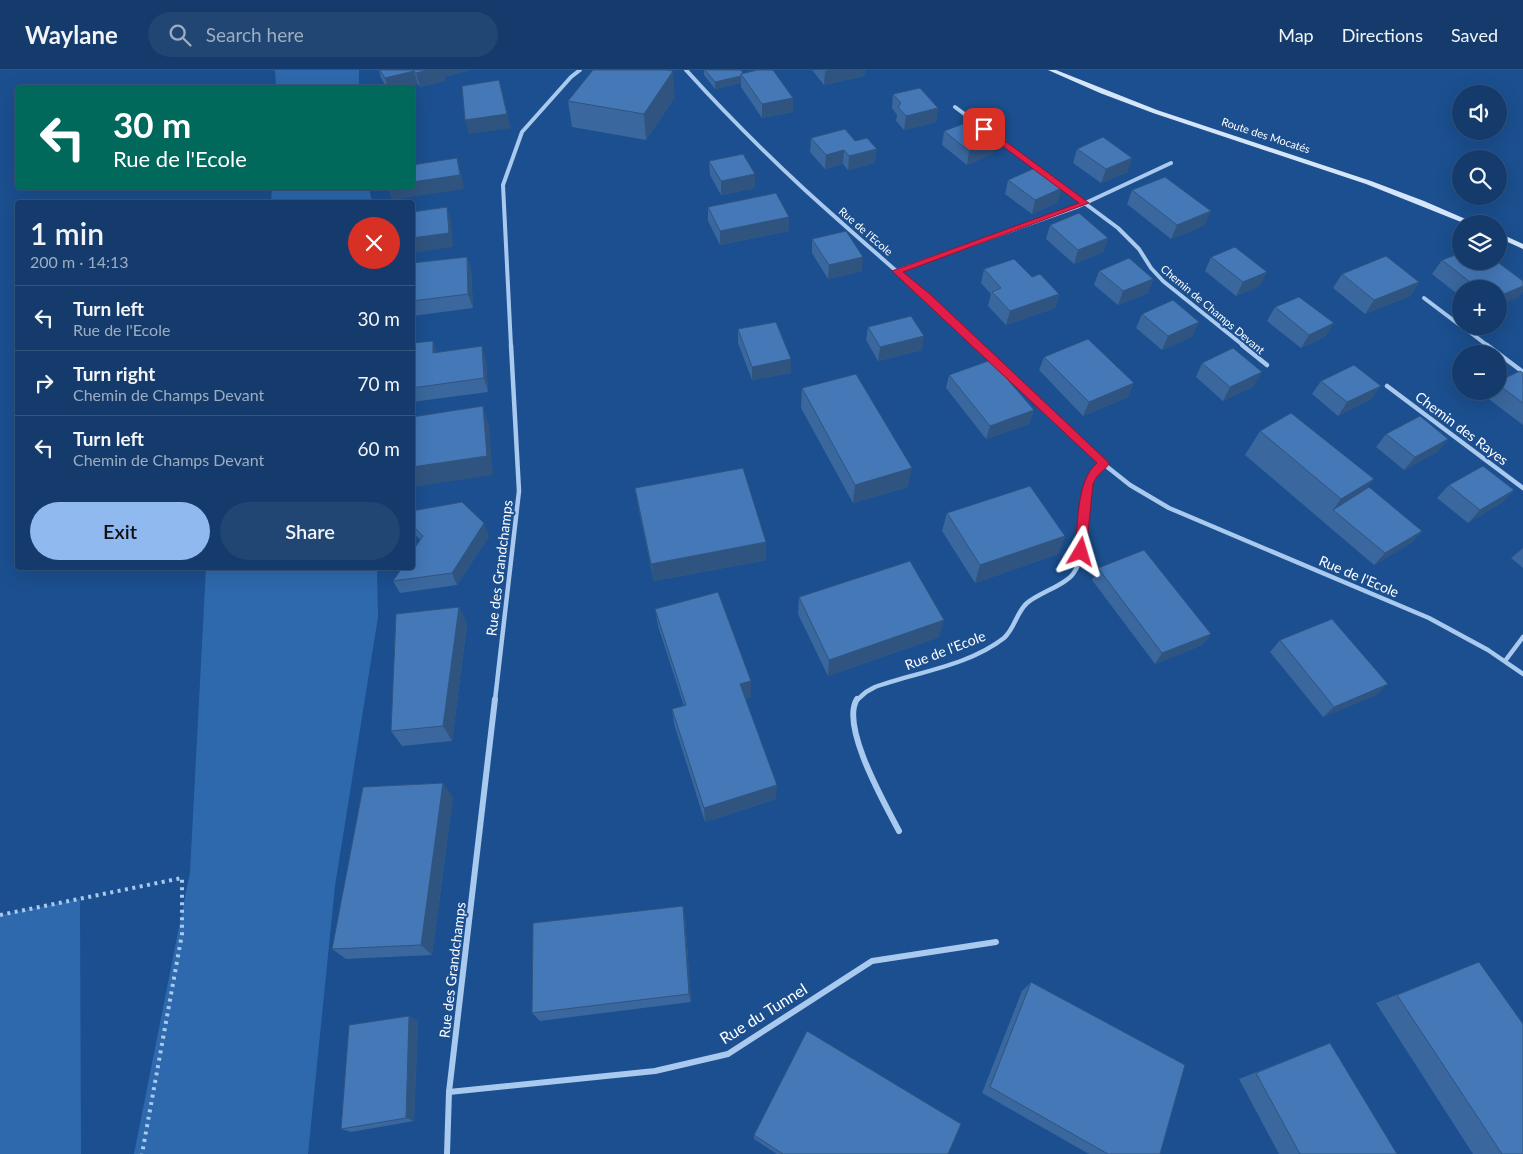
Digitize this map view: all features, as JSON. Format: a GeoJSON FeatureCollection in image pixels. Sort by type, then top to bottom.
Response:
{"type":"FeatureCollection","features":[{"type":"Feature","properties":{"kind":"street","name":"Rue des Grandchamps"},"geometry":{"type":"LineString","coordinates":[[449,1092],[519,491],[503,185],[522,132],[571,77],[580,70]]}},
{"type":"Feature","properties":{"kind":"street","name":"Rue de l'Ecole"},"geometry":{"type":"LineString","coordinates":[[686,70],[725,113],[804,189],[928,297],[1103,464],[1130,485],[1169,508],[1413,611],[1460,634],[1505,660],[1523,674]]}},
{"type":"Feature","properties":{"kind":"street","name":"Route des Mocatés"},"geometry":{"type":"LineString","coordinates":[[1051,70],[1079,83],[1160,112],[1360,178],[1452,215]]}},
{"type":"Feature","properties":{"kind":"street","name":"Chemin de Champs Devant"},"geometry":{"type":"LineString","coordinates":[[955,108],[1085,203],[1127,237],[1140,250],[1151,268],[1163,281],[1267,365]]}},
{"type":"Feature","properties":{"kind":"street"},"geometry":{"type":"LineString","coordinates":[[897,271],[1085,203],[1171,163]]}},
{"type":"Feature","properties":{"kind":"street"},"geometry":{"type":"LineString","coordinates":[[1507,240],[1523,247]]}},
{"type":"Feature","properties":{"kind":"street"},"geometry":{"type":"LineString","coordinates":[[1424,298],[1452,319]]}},
{"type":"Feature","properties":{"kind":"street"},"geometry":{"type":"LineString","coordinates":[[1474,335],[1487,345]]}},
{"type":"Feature","properties":{"kind":"street"},"geometry":{"type":"LineString","coordinates":[[1507,360],[1523,372]]}},
{"type":"Feature","properties":{"kind":"street","name":"Chemin des Rayes"},"geometry":{"type":"LineString","coordinates":[[1387,386],[1523,488]]}},
{"type":"Feature","properties":{"kind":"street","name":"Rue de l'Ecole"},"geometry":{"type":"LineString","coordinates":[[899,831],[864,759],[856,734],[853,706],[857,696],[873,688],[928,672],[1001,640],[1012,629],[1020,612],[1027,603],[1072,575],[1077,568],[1081,552],[1088,484],[1093,472],[1103,464]]}},
{"type":"Feature","properties":{"kind":"street"},"geometry":{"type":"LineString","coordinates":[[1505,660],[1523,637]]}},
{"type":"Feature","properties":{"kind":"street","name":"Rue du Tunnel"},"geometry":{"type":"LineString","coordinates":[[449,1092],[655,1071],[728,1054],[872,961],[996,942]]}},
{"type":"Feature","properties":{"kind":"street"},"geometry":{"type":"LineString","coordinates":[[447,1154],[449,1092]]}},
{"type":"Feature","properties":{"kind":"path"},"geometry":{"type":"LineString","coordinates":[[0,915],[182,878],[182,934],[142,1154]]}},
{"type":"Feature","properties":{"kind":"shaded area"},"geometry":{"type":"Polygon","coordinates":[[[275,70],[359,70],[359,85],[276,85],[275,70]]]}},
{"type":"Feature","properties":{"kind":"shaded area"},"geometry":{"type":"Polygon","coordinates":[[[272,190],[369,190],[372,200],[271,200],[272,190]]]}},
{"type":"Feature","properties":{"kind":"shaded area"},"geometry":{"type":"Polygon","coordinates":[[[206,570],[377,570],[378,617],[335,886],[308,1154],[134,1154],[190,872],[206,570]]]}},
{"type":"Feature","properties":{"kind":"shaded area"},"geometry":{"type":"Polygon","coordinates":[[[80,899],[81,1154],[0,1154],[0,915],[80,899]]]}},
{"type":"Feature","properties":{"kind":"building"},"geometry":{"type":"Polygon","coordinates":[[[380,70],[428,70],[416,73],[414,71],[385,78],[380,70]]]}},
{"type":"Feature","properties":{"kind":"building"},"geometry":{"type":"Polygon","coordinates":[[[593,70],[673,71],[644,114],[568,101],[593,70]]]}},
{"type":"Feature","properties":{"kind":"building"},"geometry":{"type":"Polygon","coordinates":[[[705,70],[741,70],[743,73],[741,76],[715,82],[705,70]]]}},
{"type":"Feature","properties":{"kind":"building"},"geometry":{"type":"Polygon","coordinates":[[[757,70],[773,70],[793,98],[762,104],[741,74],[757,70]]]}},
{"type":"Feature","properties":{"kind":"building"},"geometry":{"type":"Polygon","coordinates":[[[499,80],[507,114],[465,120],[462,86],[499,80]]]}},
{"type":"Feature","properties":{"kind":"building"},"geometry":{"type":"Polygon","coordinates":[[[920,88],[938,108],[906,116],[898,107],[901,103],[893,94],[920,88]]]}},
{"type":"Feature","properties":{"kind":"building"},"geometry":{"type":"Polygon","coordinates":[[[971,121],[996,140],[969,151],[944,131],[971,121]]]}},
{"type":"Feature","properties":{"kind":"building"},"geometry":{"type":"Polygon","coordinates":[[[845,129],[855,141],[867,138],[877,149],[849,156],[844,150],[826,155],[811,138],[845,129]]]}},
{"type":"Feature","properties":{"kind":"building"},"geometry":{"type":"Polygon","coordinates":[[[1103,137],[1132,158],[1106,169],[1077,149],[1103,137]]]}},
{"type":"Feature","properties":{"kind":"building"},"geometry":{"type":"Polygon","coordinates":[[[743,154],[755,174],[721,181],[709,161],[743,154]]]}},
{"type":"Feature","properties":{"kind":"building"},"geometry":{"type":"Polygon","coordinates":[[[457,158],[460,175],[415,182],[415,165],[457,158]]]}},
{"type":"Feature","properties":{"kind":"building"},"geometry":{"type":"Polygon","coordinates":[[[1035,168],[1062,188],[1035,200],[1008,180],[1035,168]]]}},
{"type":"Feature","properties":{"kind":"building"},"geometry":{"type":"Polygon","coordinates":[[[1165,177],[1211,211],[1177,225],[1132,190],[1165,177]]]}},
{"type":"Feature","properties":{"kind":"building"},"geometry":{"type":"Polygon","coordinates":[[[776,193],[789,217],[720,231],[708,207],[776,193]]]}},
{"type":"Feature","properties":{"kind":"building"},"geometry":{"type":"Polygon","coordinates":[[[447,207],[449,233],[415,238],[415,212],[447,207]]]}},
{"type":"Feature","properties":{"kind":"building"},"geometry":{"type":"Polygon","coordinates":[[[1079,213],[1108,238],[1078,250],[1050,225],[1079,213]]]}},
{"type":"Feature","properties":{"kind":"building"},"geometry":{"type":"Polygon","coordinates":[[[846,231],[863,257],[829,265],[812,239],[846,231]]]}},
{"type":"Feature","properties":{"kind":"building"},"geometry":{"type":"Polygon","coordinates":[[[1235,247],[1267,272],[1243,282],[1211,257],[1235,247]]]}},
{"type":"Feature","properties":{"kind":"building"},"geometry":{"type":"Polygon","coordinates":[[[1386,256],[1419,282],[1374,300],[1342,274],[1386,256]]]}},
{"type":"Feature","properties":{"kind":"building"},"geometry":{"type":"Polygon","coordinates":[[[1452,256],[1452,268],[1442,260],[1452,256]]]}},
{"type":"Feature","properties":{"kind":"building"},"geometry":{"type":"Polygon","coordinates":[[[467,257],[468,294],[415,301],[415,263],[467,257]]]}},
{"type":"Feature","properties":{"kind":"building"},"geometry":{"type":"Polygon","coordinates":[[[1129,258],[1153,279],[1123,291],[1099,271],[1129,258]]]}},
{"type":"Feature","properties":{"kind":"building"},"geometry":{"type":"Polygon","coordinates":[[[1014,259],[1032,277],[1040,274],[1059,294],[1010,311],[992,292],[1001,288],[984,269],[1014,259]]]}},
{"type":"Feature","properties":{"kind":"building"},"geometry":{"type":"Polygon","coordinates":[[[1507,269],[1523,281],[1523,286],[1507,293],[1507,280],[1468,280],[1455,270],[1507,269]]]}},
{"type":"Feature","properties":{"kind":"building"},"geometry":{"type":"Polygon","coordinates":[[[1299,297],[1334,323],[1309,335],[1275,307],[1299,297]]]}},
{"type":"Feature","properties":{"kind":"building"},"geometry":{"type":"Polygon","coordinates":[[[1173,300],[1199,322],[1168,336],[1142,314],[1173,300]]]}},
{"type":"Feature","properties":{"kind":"building"},"geometry":{"type":"Polygon","coordinates":[[[911,316],[924,336],[880,347],[868,327],[911,316]]]}},
{"type":"Feature","properties":{"kind":"building"},"geometry":{"type":"Polygon","coordinates":[[[776,322],[791,359],[752,367],[738,329],[776,322]]]}},
{"type":"Feature","properties":{"kind":"building"},"geometry":{"type":"Polygon","coordinates":[[[1088,339],[1134,383],[1089,402],[1044,357],[1088,339]]]}},
{"type":"Feature","properties":{"kind":"building"},"geometry":{"type":"Polygon","coordinates":[[[433,341],[433,353],[482,346],[484,378],[415,388],[415,343],[433,341]]]}},
{"type":"Feature","properties":{"kind":"building"},"geometry":{"type":"Polygon","coordinates":[[[1233,348],[1262,372],[1230,387],[1202,363],[1233,348]]]}},
{"type":"Feature","properties":{"kind":"building"},"geometry":{"type":"Polygon","coordinates":[[[991,360],[1034,410],[990,426],[949,375],[991,360]]]}},
{"type":"Feature","properties":{"kind":"building"},"geometry":{"type":"Polygon","coordinates":[[[1354,365],[1381,386],[1347,402],[1321,381],[1354,365]]]}},
{"type":"Feature","properties":{"kind":"building"},"geometry":{"type":"Polygon","coordinates":[[[1520,371],[1523,373],[1523,403],[1507,391],[1507,377],[1520,371]]]}},
{"type":"Feature","properties":{"kind":"building"},"geometry":{"type":"Polygon","coordinates":[[[856,374],[912,468],[855,485],[802,388],[856,374]]]}},
{"type":"Feature","properties":{"kind":"building"},"geometry":{"type":"Polygon","coordinates":[[[483,406],[487,456],[415,467],[415,417],[483,406]]]}},
{"type":"Feature","properties":{"kind":"building"},"geometry":{"type":"Polygon","coordinates":[[[1291,413],[1374,479],[1341,499],[1260,431],[1291,413]]]}},
{"type":"Feature","properties":{"kind":"building"},"geometry":{"type":"Polygon","coordinates":[[[1420,416],[1448,439],[1415,457],[1386,434],[1420,416]]]}},
{"type":"Feature","properties":{"kind":"building"},"geometry":{"type":"Polygon","coordinates":[[[1483,466],[1514,490],[1480,510],[1449,485],[1483,466]]]}},
{"type":"Feature","properties":{"kind":"building"},"geometry":{"type":"Polygon","coordinates":[[[743,468],[766,542],[651,564],[635,488],[743,468]]]}},
{"type":"Feature","properties":{"kind":"building"},"geometry":{"type":"Polygon","coordinates":[[[1030,486],[1065,536],[980,565],[947,513],[1030,486]]]}},
{"type":"Feature","properties":{"kind":"building"},"geometry":{"type":"Polygon","coordinates":[[[1369,487],[1422,531],[1385,553],[1333,510],[1369,487]]]}},
{"type":"Feature","properties":{"kind":"building"},"geometry":{"type":"Polygon","coordinates":[[[462,502],[484,523],[452,573],[393,581],[401,570],[415,570],[415,548],[423,536],[415,528],[415,510],[462,502]]]}},
{"type":"Feature","properties":{"kind":"building"},"geometry":{"type":"Polygon","coordinates":[[[1144,550],[1211,634],[1162,653],[1098,568],[1144,550]]]}},
{"type":"Feature","properties":{"kind":"building"},"geometry":{"type":"Polygon","coordinates":[[[910,561],[944,620],[829,660],[799,597],[910,561]]]}},
{"type":"Feature","properties":{"kind":"building"},"geometry":{"type":"Polygon","coordinates":[[[718,592],[751,681],[740,684],[777,785],[704,808],[672,709],[686,705],[655,609],[718,592]]]}},
{"type":"Feature","properties":{"kind":"building"},"geometry":{"type":"Polygon","coordinates":[[[459,607],[443,726],[391,731],[396,614],[459,607]]]}},
{"type":"Feature","properties":{"kind":"building"},"geometry":{"type":"Polygon","coordinates":[[[1332,619],[1388,684],[1334,707],[1280,640],[1332,619]]]}},
{"type":"Feature","properties":{"kind":"building"},"geometry":{"type":"Polygon","coordinates":[[[443,783],[421,945],[332,949],[363,787],[443,783]]]}},
{"type":"Feature","properties":{"kind":"building"},"geometry":{"type":"Polygon","coordinates":[[[683,906],[689,994],[532,1013],[533,923],[683,906]]]}},
{"type":"Feature","properties":{"kind":"building"},"geometry":{"type":"Polygon","coordinates":[[[1479,962],[1523,1024],[1523,1154],[1502,1154],[1397,995],[1479,962]]]}},
{"type":"Feature","properties":{"kind":"building"},"geometry":{"type":"Polygon","coordinates":[[[1031,982],[1185,1065],[1160,1154],[1108,1154],[990,1087],[1031,982]]]}},
{"type":"Feature","properties":{"kind":"building"},"geometry":{"type":"Polygon","coordinates":[[[409,1016],[406,1118],[341,1129],[349,1025],[409,1016]]]}},
{"type":"Feature","properties":{"kind":"building"},"geometry":{"type":"Polygon","coordinates":[[[807,1031],[961,1124],[948,1154],[783,1154],[754,1135],[807,1031]]]}},
{"type":"Feature","properties":{"kind":"building"},"geometry":{"type":"Polygon","coordinates":[[[1330,1043],[1397,1154],[1300,1154],[1256,1073],[1330,1043]]]}},
{"type":"Feature","properties":{"kind":"route"},"geometry":{"type":"LineString","coordinates":[[984,129],[1085,203],[897,271],[928,297],[1103,464],[1090,476],[1088,484],[1081,552]]}}]}
